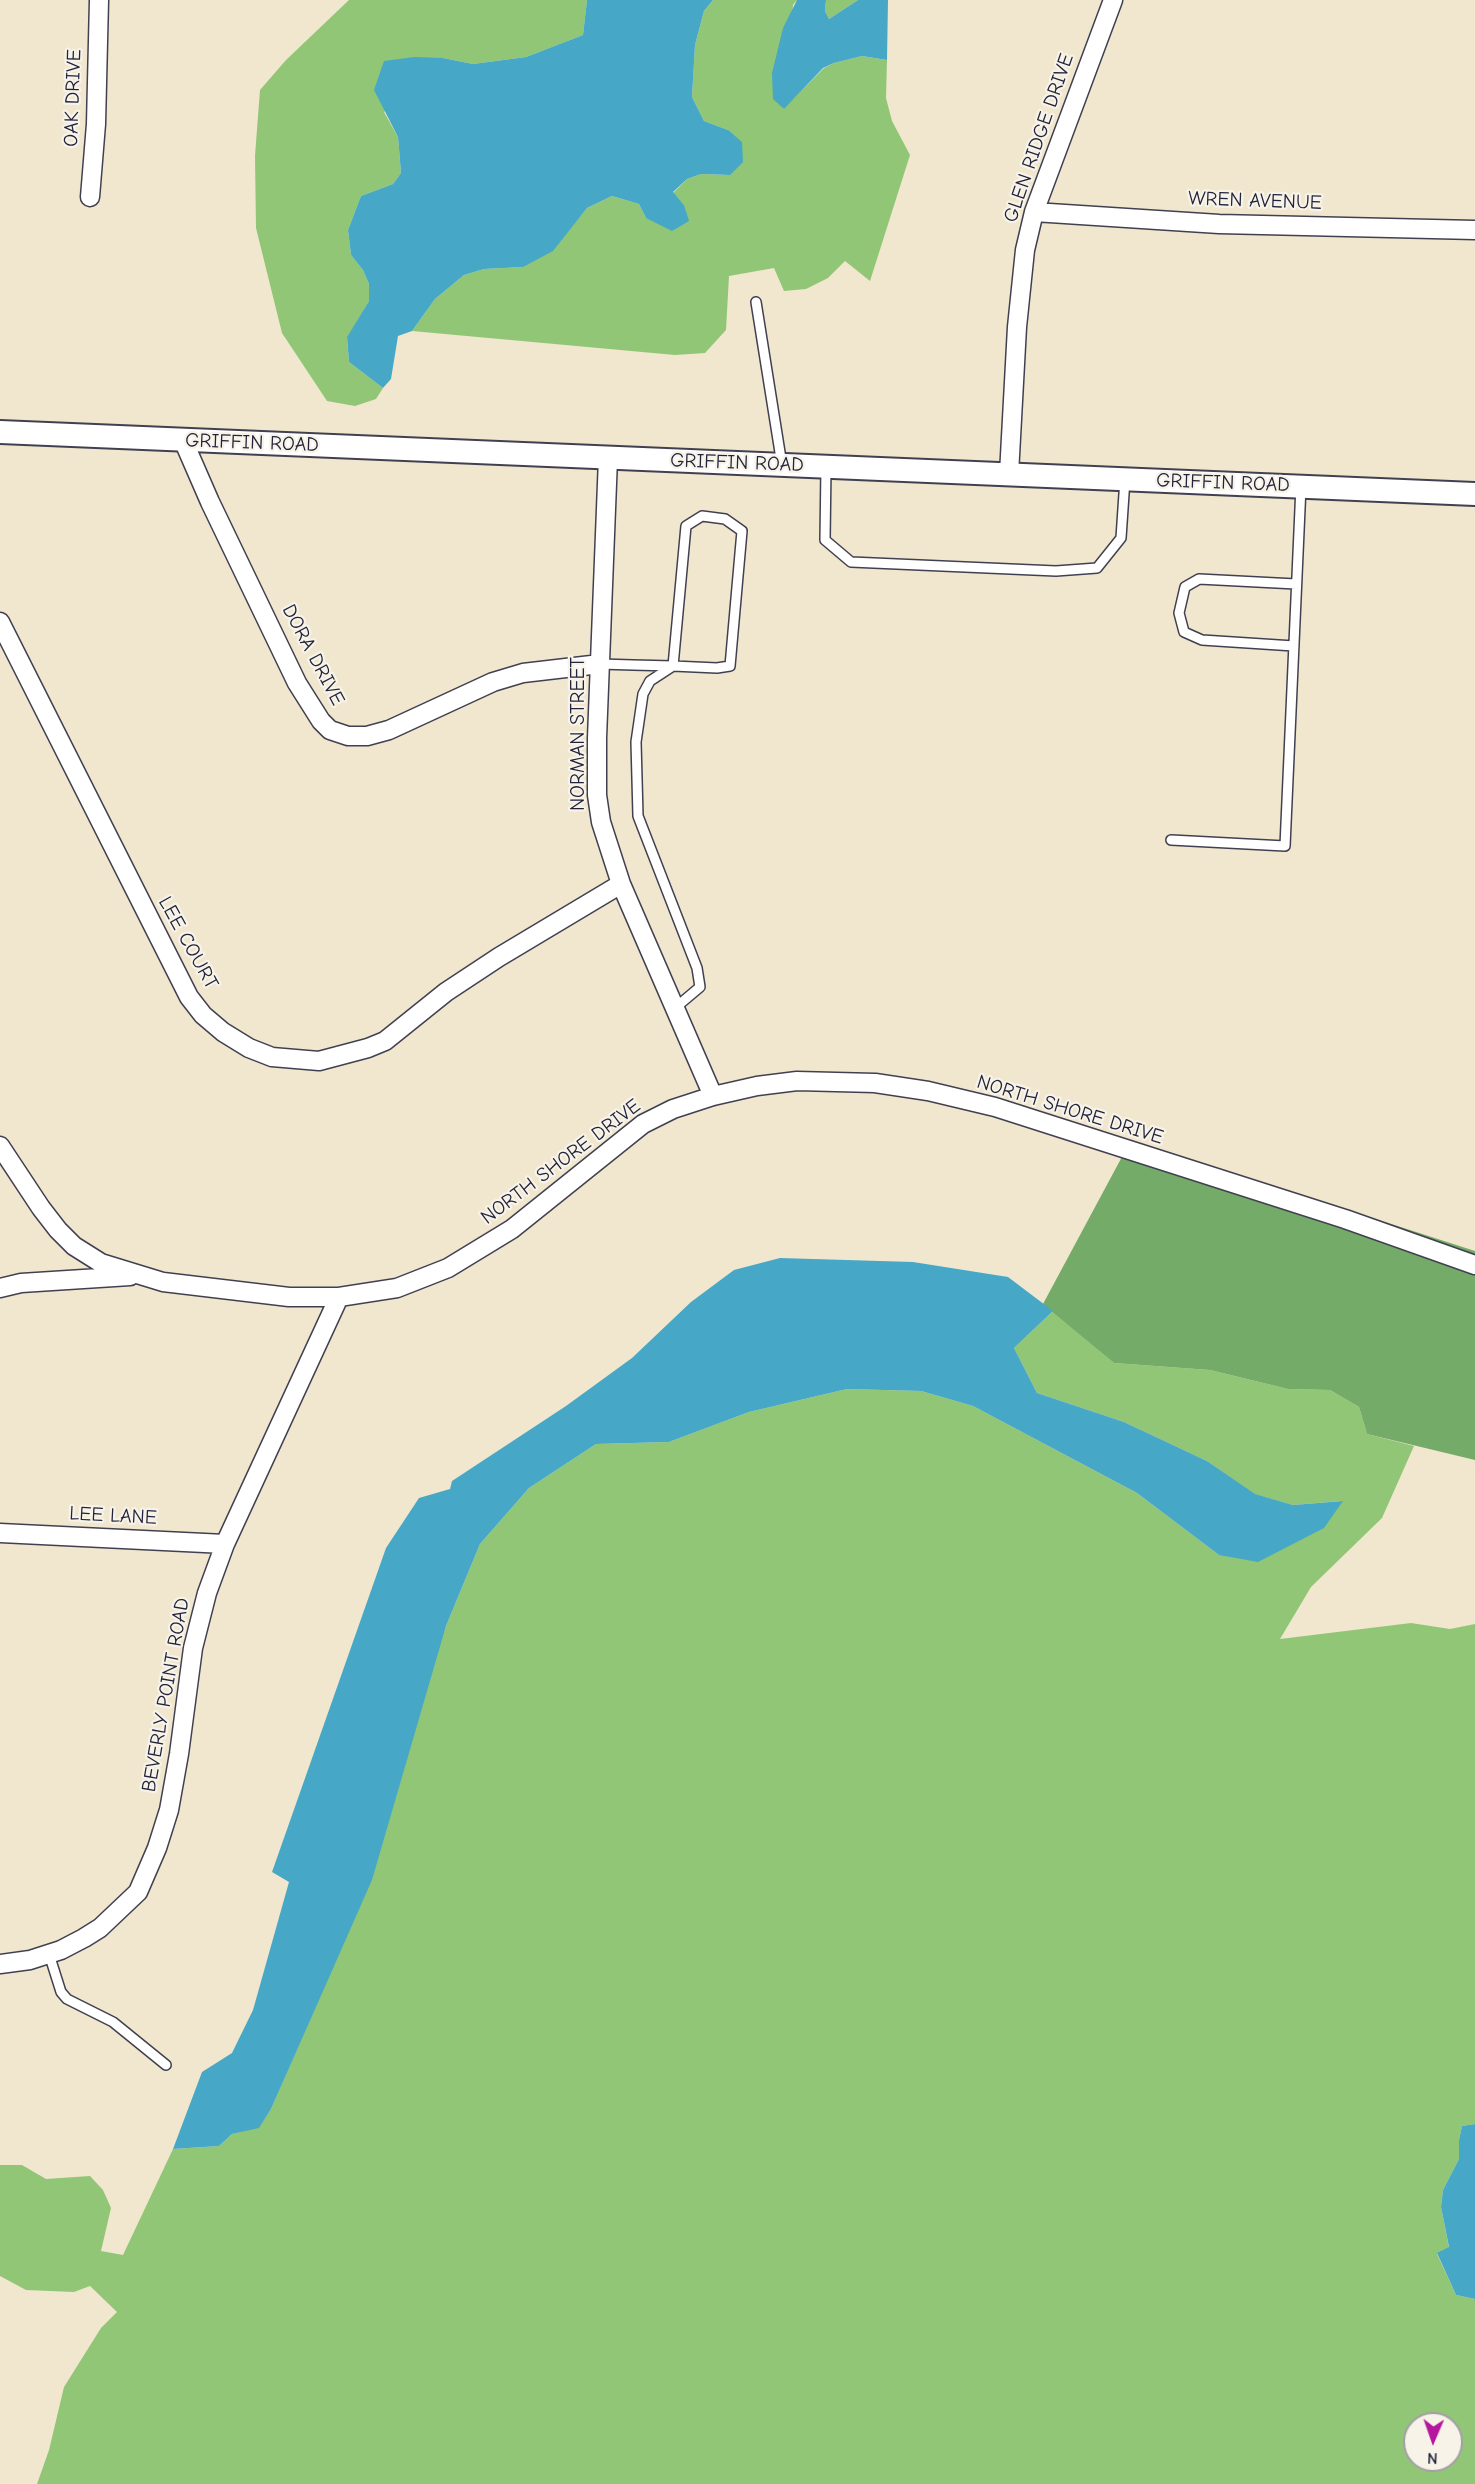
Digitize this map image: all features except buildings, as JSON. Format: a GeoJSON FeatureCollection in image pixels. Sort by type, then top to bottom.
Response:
{"type":"FeatureCollection","features":[{"type":"Feature","properties":{"kind":"street","name":"OAK DRIVE"},"geometry":{"type":"LineString","coordinates":[[90,197],[96,124],[99,0]]}},
{"type":"Feature","properties":{"kind":"street","name":"GLEN RIDGE DRIVE"},"geometry":{"type":"LineString","coordinates":[[1010,474],[1017,327],[1025,250],[1034,212],[1113,0]]}},
{"type":"Feature","properties":{"kind":"street","name":"WREN AVENUE"},"geometry":{"type":"LineString","coordinates":[[1034,212],[1219,224],[1475,230]]}},
{"type":"Feature","properties":{"kind":"street","name":"GRIFFIN ROAD"},"geometry":{"type":"LineString","coordinates":[[0,432],[1475,494]]}},
{"type":"Feature","properties":{"kind":"street","name":"DORA DRIVE"},"geometry":{"type":"LineString","coordinates":[[183,440],[210,502],[297,683],[321,721],[330,730],[348,736],[367,736],[389,730],[493,682],[524,673],[600,664]]}},
{"type":"Feature","properties":{"kind":"street","name":"NORMAN STREET"},"geometry":{"type":"LineString","coordinates":[[608,458],[597,795],[601,822],[621,884],[713,1096]]}},
{"type":"Feature","properties":{"kind":"street","name":"LEE COURT"},"geometry":{"type":"LineString","coordinates":[[0,622],[189,997],[203,1015],[223,1032],[249,1048],[272,1057],[319,1061],[344,1057],[377,1044],[499,957],[621,884]]}},
{"type":"Feature","properties":{"kind":"street","name":"NORTH SHORE DRIVE"},"geometry":{"type":"LineString","coordinates":[[0,1146],[41,1208],[74,1246],[101,1263],[163,1282],[289,1297],[339,1297],[397,1288],[448,1268],[512,1229],[643,1124],[673,1109],[713,1096],[757,1086],[797,1081],[875,1083],[928,1091],[994,1107],[1345,1219],[1475,1265]]}},
{"type":"Feature","properties":{"kind":"street"},"geometry":{"type":"LineString","coordinates":[[0,1288],[21,1283],[138,1276]]}},
{"type":"Feature","properties":{"kind":"street","name":"BEVERLY POINT ROAD"},"geometry":{"type":"LineString","coordinates":[[0,1964],[49,1954],[84,1938],[100,1928],[138,1892],[157,1848],[169,1810],[193,1648],[207,1593],[225,1544],[339,1297]]}},
{"type":"Feature","properties":{"kind":"street","name":"LEE LANE"},"geometry":{"type":"LineString","coordinates":[[0,1533],[225,1544]]}},
{"type":"Feature","properties":{"kind":"lane"},"geometry":{"type":"LineString","coordinates":[[756,302],[782,465]]}},
{"type":"Feature","properties":{"kind":"lane"},"geometry":{"type":"LineString","coordinates":[[826,467],[825,540],[851,562],[1044,570],[1096,568],[1122,536],[1125,479]]}},
{"type":"Feature","properties":{"kind":"lane"},"geometry":{"type":"LineString","coordinates":[[1171,840],[1285,846],[1301,486]]}},
{"type":"Feature","properties":{"kind":"lane"},"geometry":{"type":"LineString","coordinates":[[600,664],[673,666],[730,666],[742,531],[725,519],[702,516],[686,526],[673,666]]}},
{"type":"Feature","properties":{"kind":"lane"},"geometry":{"type":"LineString","coordinates":[[1294,646],[1202,640],[1184,632],[1179,613],[1185,587],[1199,579],[1296,584]]}},
{"type":"Feature","properties":{"kind":"lane"},"geometry":{"type":"LineString","coordinates":[[673,666],[650,681],[643,694],[636,742],[638,816],[697,968],[700,987],[675,1008]]}},
{"type":"Feature","properties":{"kind":"lane"},"geometry":{"type":"LineString","coordinates":[[49,1954],[61,1992],[67,1999],[113,2022],[166,2065]]}},
{"type":"Feature","properties":{"kind":"green space"},"geometry":{"type":"Polygon","coordinates":[[[349,0],[587,0],[583,35],[526,57],[473,64],[443,58],[384,112],[398,137],[401,173],[393,184],[361,196],[348,230],[351,255],[363,270],[369,284],[369,301],[347,338],[349,362],[383,388],[376,399],[355,406],[327,401],[282,333],[256,228],[255,156],[260,90],[286,60],[349,0]]]}},
{"type":"Feature","properties":{"kind":"green space"},"geometry":{"type":"Polygon","coordinates":[[[713,0],[797,0],[793,5],[783,109],[824,68],[834,63],[862,56],[887,60],[886,98],[892,121],[910,155],[870,281],[845,261],[828,278],[806,289],[784,291],[774,268],[729,276],[726,330],[705,353],[675,355],[412,331],[435,299],[464,275],[484,269],[523,267],[572,226],[587,208],[612,196],[639,204],[646,218],[684,205],[673,193],[687,179],[701,174],[730,175],[728,130],[704,121],[692,97],[695,45],[704,11],[713,0]]]}},
{"type":"Feature","properties":{"kind":"green space"},"geometry":{"type":"Polygon","coordinates":[[[826,0],[858,0],[829,19],[825,11],[826,0]]]}},
{"type":"Feature","properties":{"kind":"green space"},"geometry":{"type":"Polygon","coordinates":[[[1131,1140],[1475,1251],[1475,1460],[1367,1434],[1359,1407],[1330,1390],[1288,1389],[1210,1370],[1114,1363],[1043,1304],[1131,1140]]]}},
{"type":"Feature","properties":{"kind":"green space"},"geometry":{"type":"Polygon","coordinates":[[[1053,1311],[1114,1363],[1210,1370],[1288,1389],[1330,1390],[1359,1407],[1367,1434],[1414,1446],[1382,1518],[1311,1587],[1280,1639],[1411,1623],[1450,1629],[1475,1624],[1475,2124],[1462,2126],[1459,2159],[1443,2190],[1441,2207],[1449,2248],[1437,2254],[1456,2295],[1475,2299],[1475,2484],[37,2484],[49,2450],[64,2387],[101,2328],[117,2312],[90,2286],[74,2292],[26,2290],[0,2276],[0,2165],[22,2165],[46,2179],[90,2176],[103,2190],[111,2208],[101,2251],[123,2255],[173,2149],[219,2146],[232,2134],[259,2127],[271,2109],[317,2003],[446,1626],[480,1544],[529,1488],[596,1444],[669,1442],[749,1412],[847,1389],[921,1391],[973,1406],[1137,1493],[1219,1555],[1342,1501],[1293,1505],[1254,1494],[1207,1461],[1124,1422],[1037,1393],[1014,1348],[1053,1311]]]}},
{"type":"Feature","properties":{"kind":"water"},"geometry":{"type":"Polygon","coordinates":[[[587,0],[713,0],[704,11],[695,45],[692,97],[704,121],[728,130],[742,142],[743,162],[730,175],[701,174],[687,179],[673,192],[684,205],[689,221],[672,231],[646,218],[639,204],[612,196],[587,208],[553,251],[523,267],[484,269],[464,275],[435,299],[412,331],[398,336],[391,379],[383,388],[349,362],[347,337],[369,301],[369,284],[363,270],[351,255],[348,230],[361,196],[393,184],[401,173],[398,137],[374,90],[384,61],[414,57],[443,58],[473,64],[526,57],[583,35],[587,0]]]}},
{"type":"Feature","properties":{"kind":"water"},"geometry":{"type":"Polygon","coordinates":[[[797,0],[826,0],[825,11],[829,19],[858,0],[888,0],[887,60],[862,56],[823,68],[784,109],[773,99],[772,73],[783,28],[797,0]]]}},
{"type":"Feature","properties":{"kind":"water"},"geometry":{"type":"Polygon","coordinates":[[[780,1258],[913,1262],[1008,1277],[1053,1311],[1014,1348],[1037,1393],[1124,1422],[1207,1461],[1255,1494],[1293,1505],[1343,1501],[1324,1528],[1258,1562],[1219,1555],[1137,1493],[973,1406],[921,1391],[847,1389],[749,1412],[669,1442],[596,1444],[529,1488],[480,1544],[446,1626],[372,1880],[271,2109],[259,2128],[232,2134],[219,2146],[173,2149],[202,2072],[232,2053],[253,2010],[289,1882],[272,1872],[386,1548],[419,1498],[450,1489],[452,1481],[566,1406],[632,1358],[691,1302],[734,1270],[780,1258]]]}},
{"type":"Feature","properties":{"kind":"water"},"geometry":{"type":"Polygon","coordinates":[[[1475,2124],[1475,2299],[1456,2295],[1437,2253],[1449,2247],[1441,2207],[1443,2190],[1459,2159],[1462,2126],[1475,2124]]]}}]}
